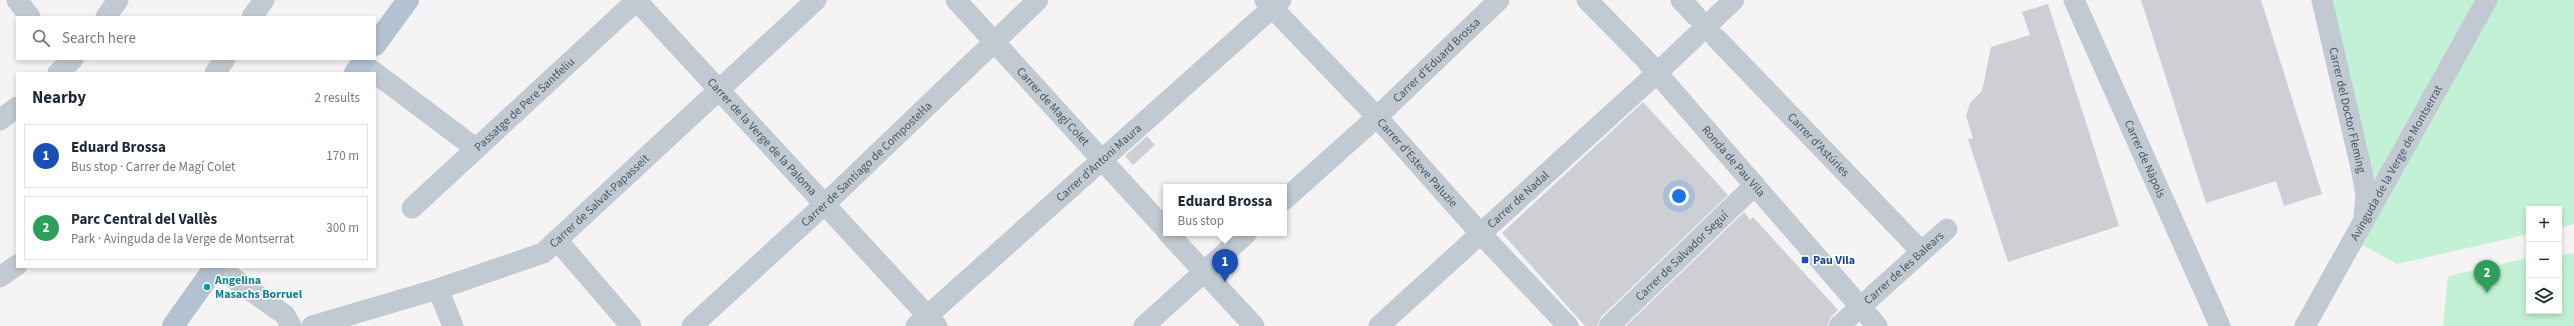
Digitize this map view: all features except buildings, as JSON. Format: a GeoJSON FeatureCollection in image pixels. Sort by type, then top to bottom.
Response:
{"type":"FeatureCollection","features":[{"type":"Feature","properties":{"kind":"main road"},"geometry":{"type":"LineString","coordinates":[[376,44],[408,0]]}},
{"type":"Feature","properties":{"kind":"main road"},"geometry":{"type":"LineString","coordinates":[[173,326],[215,268]]}},
{"type":"Feature","properties":{"kind":"street"},"geometry":{"type":"LineString","coordinates":[[17,0],[29,16]]}},
{"type":"Feature","properties":{"kind":"street"},"geometry":{"type":"LineString","coordinates":[[107,16],[118,0]]}},
{"type":"Feature","properties":{"kind":"street"},"geometry":{"type":"LineString","coordinates":[[253,16],[264,0]]}},
{"type":"Feature","properties":{"kind":"street","name":"Carrer de la Verge de la Paloma"},"geometry":{"type":"LineString","coordinates":[[636,0],[826,203],[927,322]]}},
{"type":"Feature","properties":{"kind":"street","name":"Passatge de Pere Santfeliu"},"geometry":{"type":"LineString","coordinates":[[412,208],[636,0]]}},
{"type":"Feature","properties":{"kind":"street","name":"Carrer de Salvat-Papasseit"},"geometry":{"type":"LineString","coordinates":[[312,326],[438,288],[543,253],[721,90],[816,0]]}},
{"type":"Feature","properties":{"kind":"street","name":"Carrer de Magí Colet"},"geometry":{"type":"LineString","coordinates":[[956,0],[1104,160],[1163,227]]}},
{"type":"Feature","properties":{"kind":"street","name":"Carrer de Santiago de Compostel·la"},"geometry":{"type":"LineString","coordinates":[[692,326],[826,203],[1038,0]]}},
{"type":"Feature","properties":{"kind":"street","name":"Carrer d'Eduard Brossa"},"geometry":{"type":"LineString","coordinates":[[1287,197],[1377,118],[1499,0]]}},
{"type":"Feature","properties":{"kind":"street","name":"Ronda de Pau Vila"},"geometry":{"type":"LineString","coordinates":[[1587,0],[1657,73],[1877,326]]}},
{"type":"Feature","properties":{"kind":"street"},"geometry":{"type":"LineString","coordinates":[[1680,0],[1696,16]]}},
{"type":"Feature","properties":{"kind":"street","name":"Carrer de Nadal"},"geometry":{"type":"LineString","coordinates":[[1379,326],[1657,73],[1734,0]]}},
{"type":"Feature","properties":{"kind":"street","name":"Carrer de Nàpols"},"geometry":{"type":"LineString","coordinates":[[2074,0],[2222,323]]}},
{"type":"Feature","properties":{"kind":"street","name":"Carrer del Doctor Fleming"},"geometry":{"type":"LineString","coordinates":[[2322,0],[2362,172],[2366,196],[2363,222]]}},
{"type":"Feature","properties":{"kind":"street","name":"Avinguda de la Verge de Montserrat"},"geometry":{"type":"LineString","coordinates":[[2305,326],[2487,0]]}},
{"type":"Feature","properties":{"kind":"street","name":"Carrer d'Esteve Paluzie"},"geometry":{"type":"LineString","coordinates":[[1273,3],[1480,233],[1568,326]]}},
{"type":"Feature","properties":{"kind":"street","name":"Carrer d'Antoni Maura"},"geometry":{"type":"LineString","coordinates":[[927,322],[1273,3]]}},
{"type":"Feature","properties":{"kind":"street","name":"Carrer d'Astúries"},"geometry":{"type":"LineString","coordinates":[[1716,38],[1921,251]]}},
{"type":"Feature","properties":{"kind":"street"},"geometry":{"type":"LineString","coordinates":[[216,72],[224,60]]}},
{"type":"Feature","properties":{"kind":"street"},"geometry":{"type":"LineString","coordinates":[[361,65],[371,72]]}},
{"type":"Feature","properties":{"kind":"street"},"geometry":{"type":"LineString","coordinates":[[376,76],[475,148]]}},
{"type":"Feature","properties":{"kind":"street"},"geometry":{"type":"LineString","coordinates":[[0,120],[16,107]]}},
{"type":"Feature","properties":{"kind":"street","name":"Carrer de Salvador Seguí"},"geometry":{"type":"LineString","coordinates":[[1609,326],[1755,185]]}},
{"type":"Feature","properties":{"kind":"street","name":"Carrer de les Balears"},"geometry":{"type":"LineString","coordinates":[[1838,326],[1947,229]]}},
{"type":"Feature","properties":{"kind":"street"},"geometry":{"type":"LineString","coordinates":[[1171,236],[1254,326]]}},
{"type":"Feature","properties":{"kind":"street"},"geometry":{"type":"LineString","coordinates":[[1144,326],[1245,236]]}},
{"type":"Feature","properties":{"kind":"street"},"geometry":{"type":"LineString","coordinates":[[557,240],[631,326]]}},
{"type":"Feature","properties":{"kind":"street"},"geometry":{"type":"LineString","coordinates":[[0,277],[16,266]]}},
{"type":"Feature","properties":{"kind":"street"},"geometry":{"type":"LineString","coordinates":[[217,268],[285,315],[291,326]]}},
{"type":"Feature","properties":{"kind":"street"},"geometry":{"type":"LineString","coordinates":[[438,288],[453,326]]}},
{"type":"Feature","properties":{"kind":"green space"},"geometry":{"type":"Polygon","coordinates":[[[2322,0],[2574,0],[2574,224],[2562,227],[2562,206],[2526,206],[2526,235],[2397,264],[2354,240],[2363,222],[2322,0]]]}},
{"type":"Feature","properties":{"kind":"green space"},"geometry":{"type":"Polygon","coordinates":[[[2574,253],[2574,326],[2443,326],[2448,276],[2526,258],[2526,314],[2562,314],[2562,255],[2574,253]]]}},
{"type":"Feature","properties":{"kind":"place","name":"Pau Vila"},"geometry":{"type":"Point","coordinates":[1805,260]}},
{"type":"Feature","properties":{"kind":"place","name":"Eduard Brossa"},"geometry":{"type":"Point","coordinates":[1225,282]}},
{"type":"Feature","properties":{"kind":"place","name":"Angelina Masachs Borruel"},"geometry":{"type":"Point","coordinates":[207,287]}},
{"type":"Feature","properties":{"kind":"place","name":"Parc Central del Vallès"},"geometry":{"type":"Point","coordinates":[2487,293]}}]}
